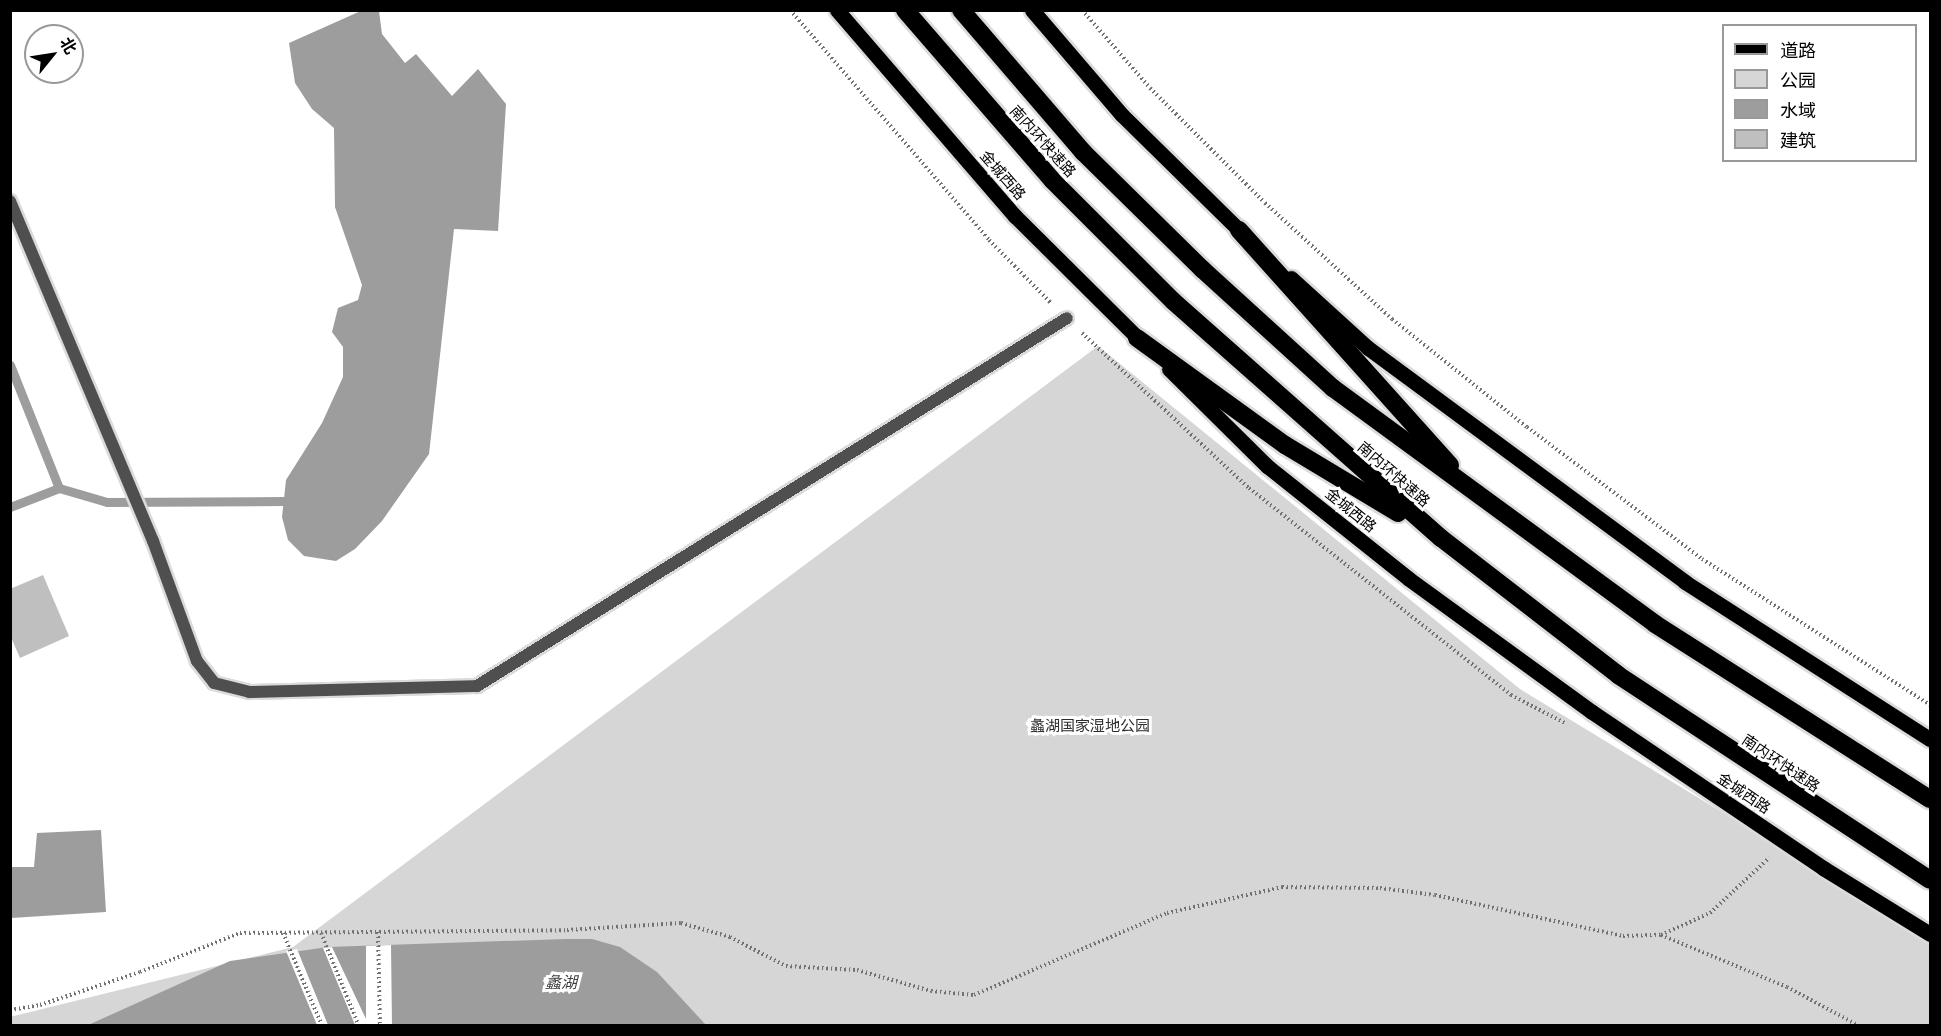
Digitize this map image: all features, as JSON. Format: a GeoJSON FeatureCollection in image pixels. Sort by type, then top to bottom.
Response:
{"type":"FeatureCollection","features":[{"type":"Feature","properties":{"kind":"highway","name":"南内环快速路"},"geometry":{"type":"LineString","coordinates":[[905,10],[1052,180],[1173,301],[1440,538],[1618,675],[1930,880]]}},
{"type":"Feature","properties":{"kind":"highway","name":"南内环快速路"},"geometry":{"type":"LineString","coordinates":[[961,10],[1083,152],[1202,269],[1333,388],[1655,624],[1930,799]]}},
{"type":"Feature","properties":{"kind":"highway"},"geometry":{"type":"LineString","coordinates":[[1239,230],[1476,493]]}},
{"type":"Feature","properties":{"kind":"highway"},"geometry":{"type":"LineString","coordinates":[[1137,338],[1285,445],[1440,538]]}},
{"type":"Feature","properties":{"kind":"main road","name":"金城西路"},"geometry":{"type":"LineString","coordinates":[[837,10],[1015,216],[1267,465],[1409,579],[1592,712],[1782,841],[1930,934]]}},
{"type":"Feature","properties":{"kind":"main road"},"geometry":{"type":"LineString","coordinates":[[1032,10],[1122,115],[1239,230],[1368,348],[1507,453],[1685,582],[1930,739]]}},
{"type":"Feature","properties":{"kind":"street"},"geometry":{"type":"LineString","coordinates":[[10,201],[125,472],[197,661],[214,683],[249,692],[477,686],[1067,318]]}},
{"type":"Feature","properties":{"kind":"path"},"geometry":{"type":"LineString","coordinates":[[1082,10],[1150,88],[1265,203],[1392,318],[1527,427],[1702,559],[1930,705]]}},
{"type":"Feature","properties":{"kind":"path"},"geometry":{"type":"LineString","coordinates":[[10,1011],[40,1005],[140,972],[240,933],[567,930],[681,923],[730,937],[786,966],[857,970],[931,992],[974,996],[1167,913],[1282,887],[1380,888],[1435,895],[1623,936],[1661,935],[1710,913],[1756,874],[1782,841]]}},
{"type":"Feature","properties":{"kind":"path"},"geometry":{"type":"LineString","coordinates":[[378,932],[380,1026]]}},
{"type":"Feature","properties":{"kind":"path"},"geometry":{"type":"LineString","coordinates":[[283,933],[322,1026]]}},
{"type":"Feature","properties":{"kind":"path"},"geometry":{"type":"LineString","coordinates":[[321,933],[359,1026]]}},
{"type":"Feature","properties":{"kind":"path"},"geometry":{"type":"LineString","coordinates":[[1661,935],[1787,987],[1859,1026]]}},
{"type":"Feature","properties":{"kind":"green space","name":"蠡湖国家湿地公园"},"geometry":{"type":"Polygon","coordinates":[[[1098,346],[1520,689],[1930,939],[1930,1026],[11,1026],[10,1017],[293,947],[1098,346]]]}},
{"type":"Feature","properties":{"kind":"water"},"geometry":{"type":"Polygon","coordinates":[[[363,10],[379,11],[382,34],[405,63],[416,54],[452,96],[478,69],[506,104],[498,231],[454,229],[429,454],[382,521],[355,549],[336,561],[304,556],[288,540],[282,517],[286,480],[322,423],[343,377],[343,347],[332,332],[338,308],[358,300],[362,285],[335,207],[334,128],[312,109],[295,83],[289,43],[363,10]]]}},
{"type":"Feature","properties":{"kind":"water"},"geometry":{"type":"Polygon","coordinates":[[[101,830],[106,912],[11,918],[11,867],[34,867],[37,833],[101,830]]]}},
{"type":"Feature","properties":{"kind":"water","name":"蠡湖"},"geometry":{"type":"Polygon","coordinates":[[[592,939],[620,947],[657,972],[706,1025],[86,1026],[230,961],[328,947],[592,939]]]}},
{"type":"Feature","properties":{"kind":"pier"},"geometry":{"type":"Polygon","coordinates":[[[391,945],[392,1025],[355,1025],[323,948],[332,947],[366,1019],[366,946],[391,945]]]}},
{"type":"Feature","properties":{"kind":"pier"},"geometry":{"type":"Polygon","coordinates":[[[297,949],[328,1025],[317,1025],[286,951],[297,949]]]}},
{"type":"Feature","properties":{"kind":"building"},"geometry":{"type":"Polygon","coordinates":[[[43,575],[69,636],[20,658],[10,635],[10,589],[43,575]]]}},
{"type":"Feature","properties":{"kind":"waterway"},"geometry":{"type":"LineString","coordinates":[[10,365],[59,488],[10,507]]}},
{"type":"Feature","properties":{"kind":"waterway"},"geometry":{"type":"LineString","coordinates":[[59,488],[107,502],[284,501]]}}]}
